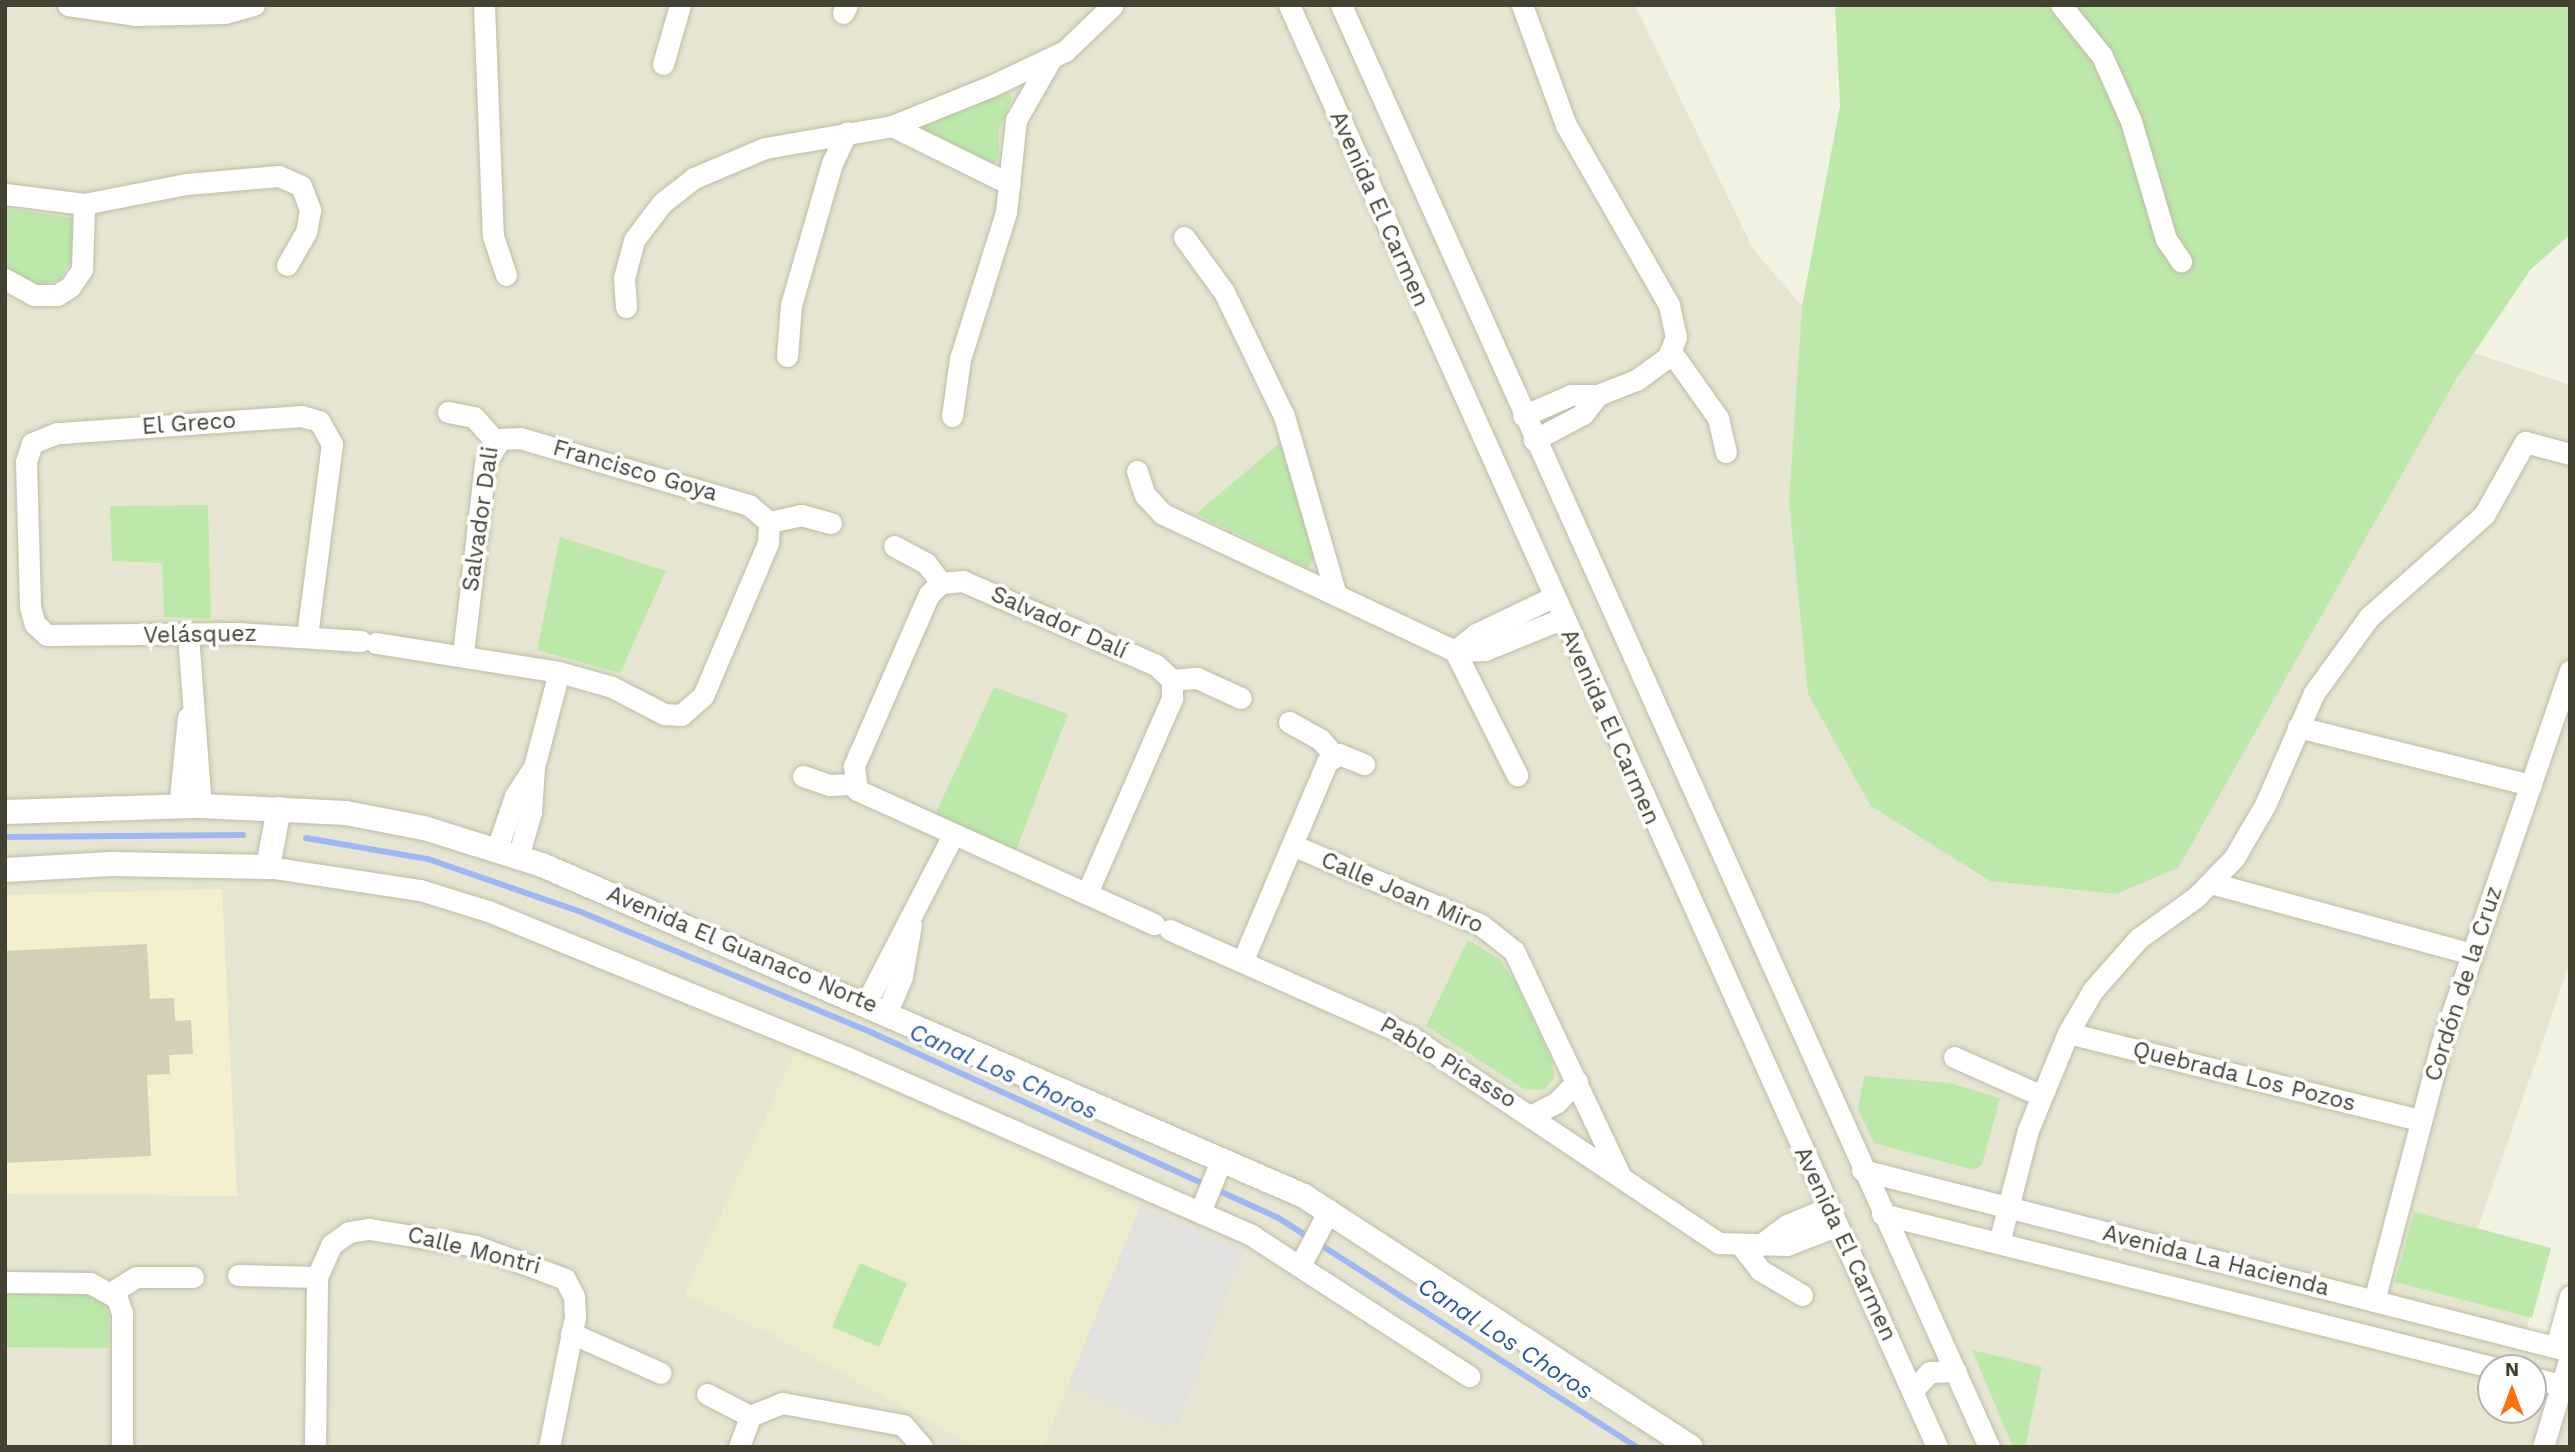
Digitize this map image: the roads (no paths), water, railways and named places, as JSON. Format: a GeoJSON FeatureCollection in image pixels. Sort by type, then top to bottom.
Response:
{"type":"FeatureCollection","features":[{"type":"Feature","properties":{"kind":"street"},"geometry":{"type":"LineString","coordinates":[[68,5],[121,10],[224,13],[254,5]]}},
{"type":"Feature","properties":{"kind":"street"},"geometry":{"type":"LineString","coordinates":[[484,5],[494,247],[506,275]]}},
{"type":"Feature","properties":{"kind":"street"},"geometry":{"type":"LineString","coordinates":[[663,64],[680,5]]}},
{"type":"Feature","properties":{"kind":"street"},"geometry":{"type":"LineString","coordinates":[[626,307],[624,278],[634,240],[677,189],[765,149],[847,132],[892,126],[1053,57],[1091,32],[1113,5]]}},
{"type":"Feature","properties":{"kind":"street","name":"Avenida El Carmen"},"geometry":{"type":"LineString","coordinates":[[1289,5],[1551,598],[1937,1447]]}},
{"type":"Feature","properties":{"kind":"street","name":"Avenida El Carmen"},"geometry":{"type":"LineString","coordinates":[[1341,5],[1862,1171],[1989,1447]]}},
{"type":"Feature","properties":{"kind":"street"},"geometry":{"type":"LineString","coordinates":[[1522,5],[1581,156],[1669,305],[1676,327],[1672,353],[1718,418],[1726,452]]}},
{"type":"Feature","properties":{"kind":"street"},"geometry":{"type":"LineString","coordinates":[[2061,5],[2102,56],[2131,121],[2166,239],[2181,261]]}},
{"type":"Feature","properties":{"kind":"street"},"geometry":{"type":"LineString","coordinates":[[952,416],[960,359],[1010,184],[1016,120],[1053,57]]}},
{"type":"Feature","properties":{"kind":"street"},"geometry":{"type":"LineString","coordinates":[[892,126],[1010,184]]}},
{"type":"Feature","properties":{"kind":"street"},"geometry":{"type":"LineString","coordinates":[[787,356],[795,288],[832,163],[847,132]]}},
{"type":"Feature","properties":{"kind":"street"},"geometry":{"type":"LineString","coordinates":[[5,194],[84,204],[186,184],[289,178],[306,193],[310,210],[306,232],[287,265]]}},
{"type":"Feature","properties":{"kind":"street"},"geometry":{"type":"LineString","coordinates":[[5,279],[34,295],[57,295],[70,287],[82,269],[84,204]]}},
{"type":"Feature","properties":{"kind":"street"},"geometry":{"type":"LineString","coordinates":[[1184,237],[1234,310],[1284,416],[1336,595]]}},
{"type":"Feature","properties":{"kind":"street"},"geometry":{"type":"LineString","coordinates":[[1523,416],[1571,395],[1598,395],[1636,380],[1672,353]]}},
{"type":"Feature","properties":{"kind":"street"},"geometry":{"type":"LineString","coordinates":[[1534,440],[1583,414],[1598,395]]}},
{"type":"Feature","properties":{"kind":"street","name":"Salvador Dali"},"geometry":{"type":"LineString","coordinates":[[448,412],[474,417],[496,442],[485,464],[463,655]]}},
{"type":"Feature","properties":{"kind":"street","name":"El Greco"},"geometry":{"type":"LineString","coordinates":[[40,630],[30,607],[26,462],[37,439],[302,416],[326,427],[332,444],[307,636]]}},
{"type":"Feature","properties":{"kind":"street","name":"Francisco Goya"},"geometry":{"type":"LineString","coordinates":[[496,442],[520,438],[634,470],[758,508],[769,522]]}},
{"type":"Feature","properties":{"kind":"street"},"geometry":{"type":"LineString","coordinates":[[1999,1243],[2011,1209],[2028,1130],[2068,1033],[2122,954],[2211,883],[2234,858],[2265,805],[2298,727],[2348,641],[2389,597],[2452,548],[2484,515],[2525,442],[2570,454]]}},
{"type":"Feature","properties":{"kind":"street"},"geometry":{"type":"LineString","coordinates":[[1138,471],[1145,495],[1163,514],[1455,651],[1485,650],[1561,619]]}},
{"type":"Feature","properties":{"kind":"street"},"geometry":{"type":"LineString","coordinates":[[769,522],[801,515],[831,523]]}},
{"type":"Feature","properties":{"kind":"street","name":"Velásquez"},"geometry":{"type":"LineString","coordinates":[[40,630],[64,638],[307,636],[369,642],[559,672],[612,687],[664,713],[681,715],[703,696],[768,543],[769,522]]}},
{"type":"Feature","properties":{"kind":"street"},"geometry":{"type":"LineString","coordinates":[[803,776],[829,785],[853,784],[854,766],[929,594],[941,583],[926,563],[894,547]]}},
{"type":"Feature","properties":{"kind":"street","name":"Salvador Dalí"},"geometry":{"type":"LineString","coordinates":[[941,583],[963,581],[1156,665],[1172,680]]}},
{"type":"Feature","properties":{"kind":"street"},"geometry":{"type":"LineString","coordinates":[[1455,651],[1476,634],[1551,598]]}},
{"type":"Feature","properties":{"kind":"street"},"geometry":{"type":"LineString","coordinates":[[188,635],[190,807]]}},
{"type":"Feature","properties":{"kind":"street"},"geometry":{"type":"LineString","coordinates":[[1455,651],[1517,775]]}},
{"type":"Feature","properties":{"kind":"street","name":"Cordón de la Cruz"},"geometry":{"type":"LineString","coordinates":[[2374,1301],[2420,1120],[2473,954],[2570,671]]}},
{"type":"Feature","properties":{"kind":"street"},"geometry":{"type":"LineString","coordinates":[[508,853],[515,796],[534,766],[559,672]]}},
{"type":"Feature","properties":{"kind":"street"},"geometry":{"type":"LineString","coordinates":[[1087,893],[1172,698],[1172,680],[1198,678],[1241,698]]}},
{"type":"Feature","properties":{"kind":"street"},"geometry":{"type":"LineString","coordinates":[[1289,722],[1320,739],[1334,755],[1364,764]]}},
{"type":"Feature","properties":{"kind":"street"},"geometry":{"type":"LineString","coordinates":[[2298,727],[2531,785]]}},
{"type":"Feature","properties":{"kind":"street","name":"Calle Joan Miro"},"geometry":{"type":"LineString","coordinates":[[1243,960],[1334,755]]}},
{"type":"Feature","properties":{"kind":"street","name":"Pablo Picasso"},"geometry":{"type":"LineString","coordinates":[[853,784],[867,799],[1243,960],[1411,1037],[1532,1115],[1706,1236],[1751,1247]]}},
{"type":"Feature","properties":{"kind":"street","name":"Avenida El Guanaco Norte"},"geometry":{"type":"LineString","coordinates":[[5,812],[190,807],[279,809],[385,818],[508,853],[876,1008],[1326,1218],[1691,1447]]}},
{"type":"Feature","properties":{"kind":"street"},"geometry":{"type":"LineString","coordinates":[[268,867],[279,809]]}},
{"type":"Feature","properties":{"kind":"street"},"geometry":{"type":"LineString","coordinates":[[876,1008],[889,953],[911,925],[953,835]]}},
{"type":"Feature","properties":{"kind":"street","name":"Calle Joan Miro"},"geometry":{"type":"LineString","coordinates":[[1292,845],[1480,925],[1502,940],[1527,972],[1577,1080]]}},
{"type":"Feature","properties":{"kind":"street"},"geometry":{"type":"LineString","coordinates":[[5,870],[111,864],[268,867],[420,890],[488,911],[1202,1206],[1305,1257],[1469,1376]]}},
{"type":"Feature","properties":{"kind":"street"},"geometry":{"type":"LineString","coordinates":[[2211,883],[2473,954]]}},
{"type":"Feature","properties":{"kind":"street","name":"Quebrada Los Pozos"},"geometry":{"type":"LineString","coordinates":[[2068,1033],[2420,1120]]}},
{"type":"Feature","properties":{"kind":"street"},"geometry":{"type":"LineString","coordinates":[[1954,1058],[2042,1096]]}},
{"type":"Feature","properties":{"kind":"street"},"geometry":{"type":"LineString","coordinates":[[1532,1115],[1557,1102],[1577,1080],[1620,1175]]}},
{"type":"Feature","properties":{"kind":"street"},"geometry":{"type":"LineString","coordinates":[[1202,1206],[1219,1166]]}},
{"type":"Feature","properties":{"kind":"street","name":"Avenida La Hacienda"},"geometry":{"type":"LineString","coordinates":[[1862,1171],[2565,1352]]}},
{"type":"Feature","properties":{"kind":"street","name":"Avenida La Hacienda"},"geometry":{"type":"LineString","coordinates":[[1882,1214],[2477,1363]]}},
{"type":"Feature","properties":{"kind":"street"},"geometry":{"type":"LineString","coordinates":[[1802,1295],[1760,1270],[1751,1247],[1787,1225],[1832,1217]]}},
{"type":"Feature","properties":{"kind":"street"},"geometry":{"type":"LineString","coordinates":[[1305,1257],[1326,1218]]}},
{"type":"Feature","properties":{"kind":"street","name":"Calle Montri"},"geometry":{"type":"LineString","coordinates":[[314,1447],[317,1276],[326,1252],[349,1232],[369,1229],[441,1238],[557,1272],[574,1297],[571,1333],[549,1447]]}},
{"type":"Feature","properties":{"kind":"street"},"geometry":{"type":"LineString","coordinates":[[238,1275],[317,1276]]}},
{"type":"Feature","properties":{"kind":"street"},"geometry":{"type":"LineString","coordinates":[[112,1292],[136,1277],[193,1276]]}},
{"type":"Feature","properties":{"kind":"street"},"geometry":{"type":"LineString","coordinates":[[5,1282],[90,1283],[112,1292],[122,1313],[122,1447]]}},
{"type":"Feature","properties":{"kind":"street"},"geometry":{"type":"LineString","coordinates":[[2543,1447],[2566,1386],[2565,1352],[2570,1296]]}},
{"type":"Feature","properties":{"kind":"street"},"geometry":{"type":"LineString","coordinates":[[571,1333],[661,1373]]}},
{"type":"Feature","properties":{"kind":"street"},"geometry":{"type":"LineString","coordinates":[[1912,1391],[1930,1372],[1956,1371]]}},
{"type":"Feature","properties":{"kind":"street"},"geometry":{"type":"LineString","coordinates":[[2547,1381],[2566,1386]]}},
{"type":"Feature","properties":{"kind":"street"},"geometry":{"type":"LineString","coordinates":[[707,1394],[751,1416]]}},
{"type":"Feature","properties":{"kind":"street"},"geometry":{"type":"LineString","coordinates":[[739,1447],[751,1416],[773,1403],[903,1425],[922,1447]]}},
{"type":"Feature","properties":{"kind":"waterway","name":"Canal Los Choros"},"geometry":{"type":"LineString","coordinates":[[5,837],[243,835]]}},
{"type":"Feature","properties":{"kind":"waterway","name":"Canal Los Choros"},"geometry":{"type":"LineString","coordinates":[[306,838],[428,859],[581,912],[866,1030],[1277,1217],[1637,1447]]}}]}
